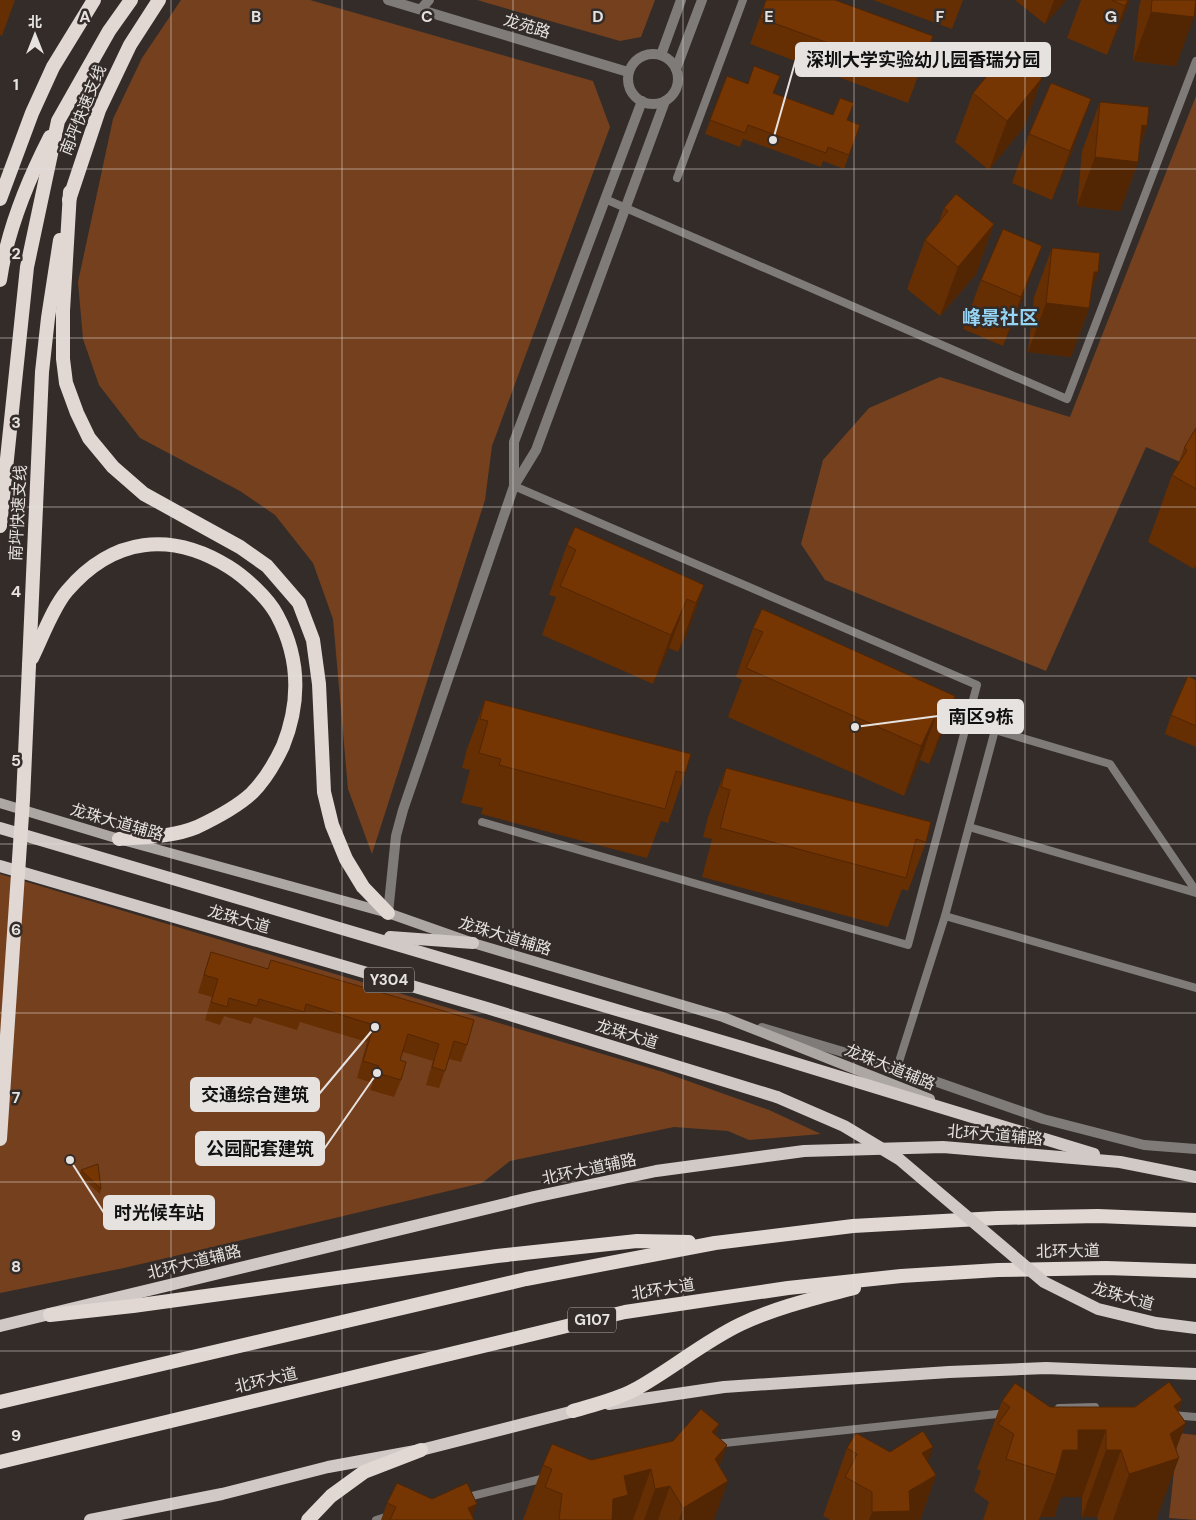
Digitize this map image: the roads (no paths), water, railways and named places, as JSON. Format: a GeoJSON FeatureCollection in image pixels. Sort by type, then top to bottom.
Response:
{"type":"FeatureCollection","features":[{"type":"Feature","properties":{"kind":"highway"},"geometry":{"type":"LineString","coordinates":[[0,199],[32,113],[53,67],[94,0]]}},
{"type":"Feature","properties":{"kind":"highway","name":"南坪快速支线"},"geometry":{"type":"LineString","coordinates":[[0,526],[27,266],[58,121],[109,31],[131,0]]}},
{"type":"Feature","properties":{"kind":"highway","name":"南坪快速支线"},"geometry":{"type":"LineString","coordinates":[[0,1139],[22,800],[42,372],[57,252],[70,192],[99,110],[130,45],[159,0]]}},
{"type":"Feature","properties":{"kind":"highway"},"geometry":{"type":"LineString","coordinates":[[0,280],[13,223],[37,161],[58,121]]}},
{"type":"Feature","properties":{"kind":"highway"},"geometry":{"type":"LineString","coordinates":[[70,192],[63,311],[64,359],[66,383],[88,438],[113,467],[144,494],[247,552],[267,566],[299,603],[313,640],[318,684],[324,792],[332,825],[346,859],[363,887],[388,913]]}},
{"type":"Feature","properties":{"kind":"highway"},"geometry":{"type":"LineString","coordinates":[[29,665],[47,626],[66,592],[87,571],[106,557],[135,546],[161,543],[192,548],[218,560],[251,583],[276,613],[288,637],[295,668],[296,696],[290,728],[279,754],[267,775],[251,793],[226,812],[196,827],[162,836],[119,839]]}},
{"type":"Feature","properties":{"kind":"highway"},"geometry":{"type":"LineString","coordinates":[[0,1402],[526,1279],[715,1243],[853,1226],[997,1218],[1098,1216],[1196,1220]]}},
{"type":"Feature","properties":{"kind":"highway"},"geometry":{"type":"LineString","coordinates":[[50,1315],[497,1256],[628,1242],[715,1243]]}},
{"type":"Feature","properties":{"kind":"highway","name":"北环大道"},"geometry":{"type":"LineString","coordinates":[[0,1462],[625,1312],[788,1288],[901,1276],[998,1270],[1106,1268],[1196,1271]]}},
{"type":"Feature","properties":{"kind":"highway"},"geometry":{"type":"LineString","coordinates":[[573,1411],[632,1391],[702,1346],[741,1324],[797,1303],[901,1276]]}},
{"type":"Feature","properties":{"kind":"highway"},"geometry":{"type":"LineString","coordinates":[[308,1520],[331,1496],[364,1472],[421,1450]]}},
{"type":"Feature","properties":{"kind":"main road","name":"龙珠大道辅路"},"geometry":{"type":"LineString","coordinates":[[0,803],[119,839],[388,913],[473,943],[723,1017],[993,1124]]}},
{"type":"Feature","properties":{"kind":"main road","name":"龙珠大道"},"geometry":{"type":"LineString","coordinates":[[0,828],[1120,1162]]}},
{"type":"Feature","properties":{"kind":"main road","name":"龙珠大道"},"geometry":{"type":"LineString","coordinates":[[0,866],[487,1008],[777,1097],[844,1126],[899,1160],[1044,1282],[1098,1309],[1156,1323],[1196,1328]]}},
{"type":"Feature","properties":{"kind":"main road"},"geometry":{"type":"LineString","coordinates":[[366,936],[473,943]]}},
{"type":"Feature","properties":{"kind":"main road","name":"北环大道辅路"},"geometry":{"type":"LineString","coordinates":[[0,1326],[534,1197],[656,1171],[804,1150],[943,1147],[1120,1162],[1196,1177]]}},
{"type":"Feature","properties":{"kind":"main road"},"geometry":{"type":"LineString","coordinates":[[90,1520],[222,1494],[328,1467],[421,1450],[573,1411],[654,1396],[724,1387],[949,1372],[1046,1368],[1196,1374]]}},
{"type":"Feature","properties":{"kind":"street","name":"龙苑路"},"geometry":{"type":"LineString","coordinates":[[388,0],[628,72]]}},
{"type":"Feature","properties":{"kind":"street"},"geometry":{"type":"LineString","coordinates":[[421,9],[429,0]]}},
{"type":"Feature","properties":{"kind":"street"},"geometry":{"type":"LineString","coordinates":[[661,55],[681,0]]}},
{"type":"Feature","properties":{"kind":"street"},"geometry":{"type":"LineString","coordinates":[[676,69],[702,0]]}},
{"type":"Feature","properties":{"kind":"street"},"geometry":{"type":"LineString","coordinates":[[388,913],[396,836],[401,819],[514,486],[536,450],[665,101],[672,95],[676,87],[678,78],[676,69],[670,60],[653,53],[644,55],[632,65],[628,72],[630,89],[642,101],[649,103],[665,101]]}},
{"type":"Feature","properties":{"kind":"street"},"geometry":{"type":"LineString","coordinates":[[514,486],[514,442],[642,101]]}},
{"type":"Feature","properties":{"kind":"street"},"geometry":{"type":"LineString","coordinates":[[723,1017],[897,1068],[1043,1119],[1144,1145],[1196,1150]]}},
{"type":"Feature","properties":{"kind":"lane"},"geometry":{"type":"LineString","coordinates":[[677,178],[743,0]]}},
{"type":"Feature","properties":{"kind":"lane"},"geometry":{"type":"LineString","coordinates":[[911,38],[946,52]]}},
{"type":"Feature","properties":{"kind":"lane"},"geometry":{"type":"LineString","coordinates":[[605,200],[1067,398],[1196,61]]}},
{"type":"Feature","properties":{"kind":"lane"},"geometry":{"type":"LineString","coordinates":[[482,822],[908,945],[977,686],[514,486]]}},
{"type":"Feature","properties":{"kind":"lane"},"geometry":{"type":"LineString","coordinates":[[930,709],[967,725]]}},
{"type":"Feature","properties":{"kind":"lane"},"geometry":{"type":"LineString","coordinates":[[897,1068],[945,916],[995,730],[1110,764],[1196,892]]}},
{"type":"Feature","properties":{"kind":"lane"},"geometry":{"type":"LineString","coordinates":[[969,827],[1196,892]]}},
{"type":"Feature","properties":{"kind":"lane"},"geometry":{"type":"LineString","coordinates":[[945,916],[1196,988]]}},
{"type":"Feature","properties":{"kind":"lane"},"geometry":{"type":"LineString","coordinates":[[1048,1408],[1102,1408]]}},
{"type":"Feature","properties":{"kind":"lane"},"geometry":{"type":"LineString","coordinates":[[705,1445],[1019,1411]]}},
{"type":"Feature","properties":{"kind":"lane"},"geometry":{"type":"LineString","coordinates":[[1167,1414],[1196,1417]]}},
{"type":"Feature","properties":{"kind":"lane"},"geometry":{"type":"LineString","coordinates":[[458,1499],[553,1476]]}},
{"type":"Feature","properties":{"kind":"lane"},"geometry":{"type":"LineString","coordinates":[[376,1520],[402,1513]]}},
{"type":"Feature","properties":{"kind":"place","name":"深圳大学实验幼儿园香瑞分园"},"geometry":{"type":"Point","coordinates":[773,140]}},
{"type":"Feature","properties":{"kind":"place","name":"南区9栋"},"geometry":{"type":"Point","coordinates":[855,727]}},
{"type":"Feature","properties":{"kind":"place","name":"交通综合建筑"},"geometry":{"type":"Point","coordinates":[375,1027]}},
{"type":"Feature","properties":{"kind":"place","name":"公园配套建筑"},"geometry":{"type":"Point","coordinates":[377,1073]}},
{"type":"Feature","properties":{"kind":"place","name":"时光候车站"},"geometry":{"type":"Point","coordinates":[70,1160]}},
{"type":"Feature","properties":{"kind":"district","name":"峰景社区"},"geometry":{"type":"Point","coordinates":[1000,317]}}]}
